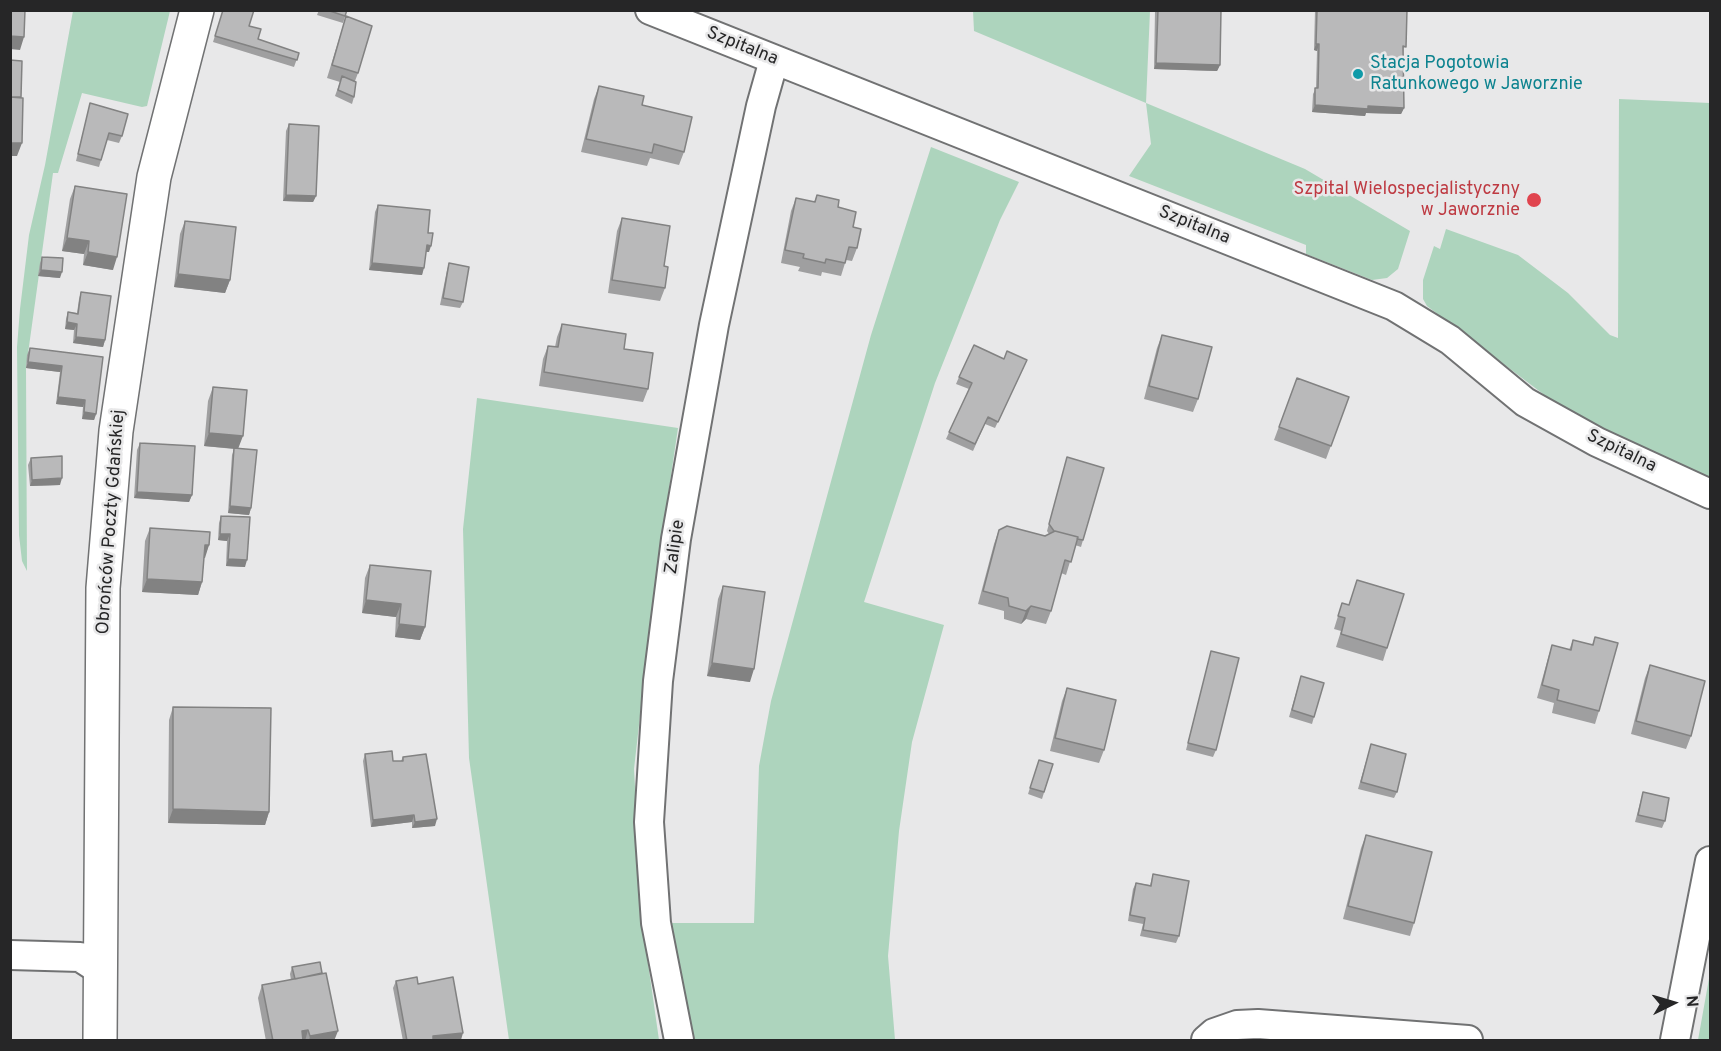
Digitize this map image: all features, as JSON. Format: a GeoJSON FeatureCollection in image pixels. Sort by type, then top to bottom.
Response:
{"type":"FeatureCollection","features":[{"type":"Feature","properties":{"kind":"street","name":"Obrońców Poczty Gdańskiej"},"geometry":{"type":"LineString","coordinates":[[100,1041],[103,588],[116,431],[154,177],[197,10]]}},
{"type":"Feature","properties":{"kind":"street","name":"Szpitalna"},"geometry":{"type":"LineString","coordinates":[[650,10],[1394,306],[1450,340],[1525,402],[1598,442],[1710,494]]}},
{"type":"Feature","properties":{"kind":"street","name":"Zalipie"},"geometry":{"type":"LineString","coordinates":[[679,1041],[656,923],[650,833],[658,681],[676,539],[714,325],[760,106],[774,60]]}},
{"type":"Feature","properties":{"kind":"street"},"geometry":{"type":"LineString","coordinates":[[1675,1041],[1710,861]]}},
{"type":"Feature","properties":{"kind":"street"},"geometry":{"type":"LineString","coordinates":[[10,955],[80,957],[100,970]]}},
{"type":"Feature","properties":{"kind":"street"},"geometry":{"type":"LineString","coordinates":[[1206,1041],[1215,1033],[1237,1025],[1258,1024],[1467,1041]]}},
{"type":"Feature","properties":{"kind":"green space"},"geometry":{"type":"Polygon","coordinates":[[[73,11],[170,11],[147,106],[142,107],[82,93],[58,173],[53,173],[26,368],[27,571],[22,561],[19,535],[17,347],[20,309],[29,235],[45,165],[73,11]]]}},
{"type":"Feature","properties":{"kind":"green space"},"geometry":{"type":"Polygon","coordinates":[[[973,11],[1150,11],[1146,103],[974,31],[973,11]]]}},
{"type":"Feature","properties":{"kind":"green space"},"geometry":{"type":"Polygon","coordinates":[[[1619,99],[1710,103],[1710,479],[1606,432],[1555,403],[1427,306],[1423,299],[1423,280],[1434,246],[1440,249],[1446,229],[1518,255],[1568,293],[1610,335],[1618,338],[1619,99]]]}},
{"type":"Feature","properties":{"kind":"green space"},"geometry":{"type":"Polygon","coordinates":[[[1146,103],[1305,169],[1410,231],[1398,269],[1387,278],[1372,280],[1306,254],[1306,245],[1129,176],[1151,144],[1146,103]]]}},
{"type":"Feature","properties":{"kind":"green space"},"geometry":{"type":"Polygon","coordinates":[[[931,147],[1019,182],[1000,220],[935,383],[864,602],[944,625],[912,742],[899,831],[888,956],[895,1040],[694,1040],[670,923],[754,923],[759,766],[771,701],[871,335],[931,147]]]}},
{"type":"Feature","properties":{"kind":"green space"},"geometry":{"type":"Polygon","coordinates":[[[477,398],[678,428],[655,584],[634,769],[643,928],[659,1040],[509,1040],[469,758],[463,529],[477,398]]]}},
{"type":"Feature","properties":{"kind":"green space"},"geometry":{"type":"Polygon","coordinates":[[[1710,973],[1710,1040],[1698,1040],[1710,973]]]}},
{"type":"Feature","properties":{"kind":"building"},"geometry":{"type":"Polygon","coordinates":[[[10,10],[25,10],[24,37],[10,36],[10,10]]]}},
{"type":"Feature","properties":{"kind":"building"},"geometry":{"type":"Polygon","coordinates":[[[223,10],[254,10],[249,26],[261,29],[258,39],[299,53],[297,60],[215,36],[223,10]]]}},
{"type":"Feature","properties":{"kind":"building"},"geometry":{"type":"Polygon","coordinates":[[[327,10],[347,10],[345,16],[327,10]]]}},
{"type":"Feature","properties":{"kind":"building"},"geometry":{"type":"Polygon","coordinates":[[[1158,10],[1221,10],[1220,65],[1156,63],[1158,10]]]}},
{"type":"Feature","properties":{"kind":"building","name":"Stacja Pogotowia Ratunkowego w Jaworznie"},"geometry":{"type":"Polygon","coordinates":[[[1317,10],[1407,10],[1406,47],[1403,46],[1404,108],[1368,106],[1368,109],[1315,105],[1315,88],[1318,88],[1319,44],[1316,44],[1317,10]]]}},
{"type":"Feature","properties":{"kind":"building"},"geometry":{"type":"Polygon","coordinates":[[[346,16],[372,26],[358,73],[332,65],[346,16]]]}},
{"type":"Feature","properties":{"kind":"building"},"geometry":{"type":"Polygon","coordinates":[[[10,60],[22,61],[21,97],[10,97],[10,60]]]}},
{"type":"Feature","properties":{"kind":"building"},"geometry":{"type":"Polygon","coordinates":[[[342,76],[356,82],[354,97],[338,90],[342,76]]]}},
{"type":"Feature","properties":{"kind":"building"},"geometry":{"type":"Polygon","coordinates":[[[599,86],[644,96],[642,105],[692,117],[684,152],[654,144],[652,153],[586,139],[599,86]]]}},
{"type":"Feature","properties":{"kind":"building"},"geometry":{"type":"Polygon","coordinates":[[[10,97],[23,98],[22,143],[10,143],[10,97]]]}},
{"type":"Feature","properties":{"kind":"building"},"geometry":{"type":"Polygon","coordinates":[[[90,103],[128,114],[122,136],[109,133],[101,160],[78,154],[90,103]]]}},
{"type":"Feature","properties":{"kind":"building"},"geometry":{"type":"Polygon","coordinates":[[[289,124],[319,126],[316,196],[286,195],[289,124]]]}},
{"type":"Feature","properties":{"kind":"building"},"geometry":{"type":"Polygon","coordinates":[[[75,186],[127,194],[117,257],[88,252],[89,241],[67,238],[75,186]]]}},
{"type":"Feature","properties":{"kind":"building"},"geometry":{"type":"Polygon","coordinates":[[[817,195],[839,200],[838,207],[856,212],[853,227],[861,229],[857,248],[849,247],[845,263],[826,259],[825,263],[803,258],[804,254],[785,250],[796,198],[815,202],[817,195]]]}},
{"type":"Feature","properties":{"kind":"building"},"geometry":{"type":"Polygon","coordinates":[[[378,205],[430,210],[428,233],[433,233],[431,246],[427,245],[424,268],[372,263],[378,205]]]}},
{"type":"Feature","properties":{"kind":"building"},"geometry":{"type":"Polygon","coordinates":[[[622,218],[670,226],[664,266],[668,267],[665,288],[612,280],[622,218]]]}},
{"type":"Feature","properties":{"kind":"building"},"geometry":{"type":"Polygon","coordinates":[[[185,221],[236,227],[230,280],[178,274],[185,221]]]}},
{"type":"Feature","properties":{"kind":"building"},"geometry":{"type":"Polygon","coordinates":[[[42,257],[63,258],[62,272],[41,270],[42,257]]]}},
{"type":"Feature","properties":{"kind":"building"},"geometry":{"type":"Polygon","coordinates":[[[449,263],[469,267],[463,302],[443,298],[449,263]]]}},
{"type":"Feature","properties":{"kind":"building"},"geometry":{"type":"Polygon","coordinates":[[[81,292],[111,296],[105,340],[76,337],[77,324],[67,322],[68,312],[78,314],[81,292]]]}},
{"type":"Feature","properties":{"kind":"building"},"geometry":{"type":"Polygon","coordinates":[[[562,324],[626,334],[624,349],[653,353],[648,389],[544,372],[548,346],[558,347],[562,324]]]}},
{"type":"Feature","properties":{"kind":"building"},"geometry":{"type":"Polygon","coordinates":[[[1162,335],[1212,347],[1198,399],[1149,386],[1162,335]]]}},
{"type":"Feature","properties":{"kind":"building"},"geometry":{"type":"Polygon","coordinates":[[[974,345],[1004,359],[1007,351],[1027,360],[998,422],[988,417],[975,444],[949,432],[972,383],[959,377],[974,345]]]}},
{"type":"Feature","properties":{"kind":"building"},"geometry":{"type":"Polygon","coordinates":[[[30,348],[103,357],[96,414],[84,412],[85,400],[58,397],[62,366],[28,362],[30,348]]]}},
{"type":"Feature","properties":{"kind":"building"},"geometry":{"type":"Polygon","coordinates":[[[1297,378],[1349,397],[1331,446],[1279,427],[1297,378]]]}},
{"type":"Feature","properties":{"kind":"building"},"geometry":{"type":"Polygon","coordinates":[[[213,387],[247,390],[243,436],[209,433],[213,387]]]}},
{"type":"Feature","properties":{"kind":"building"},"geometry":{"type":"Polygon","coordinates":[[[140,443],[195,446],[192,495],[137,492],[140,443]]]}},
{"type":"Feature","properties":{"kind":"building"},"geometry":{"type":"Polygon","coordinates":[[[234,448],[257,450],[251,508],[230,506],[234,448]]]}},
{"type":"Feature","properties":{"kind":"building"},"geometry":{"type":"Polygon","coordinates":[[[62,456],[62,478],[32,480],[31,458],[62,456]]]}},
{"type":"Feature","properties":{"kind":"building"},"geometry":{"type":"Polygon","coordinates":[[[1067,457],[1104,468],[1083,540],[1054,531],[1049,524],[1067,457]]]}},
{"type":"Feature","properties":{"kind":"building"},"geometry":{"type":"Polygon","coordinates":[[[221,516],[250,517],[247,560],[228,559],[230,534],[220,534],[221,516]]]}},
{"type":"Feature","properties":{"kind":"building"},"geometry":{"type":"Polygon","coordinates":[[[1007,526],[1045,536],[1055,531],[1078,537],[1071,562],[1065,560],[1051,611],[1031,606],[1026,611],[1009,606],[1008,598],[983,591],[999,530],[1007,526]]]}},
{"type":"Feature","properties":{"kind":"building"},"geometry":{"type":"Polygon","coordinates":[[[150,528],[210,532],[209,545],[205,545],[202,582],[147,579],[150,528]]]}},
{"type":"Feature","properties":{"kind":"building"},"geometry":{"type":"Polygon","coordinates":[[[370,565],[431,571],[425,627],[399,624],[401,604],[366,600],[370,565]]]}},
{"type":"Feature","properties":{"kind":"building"},"geometry":{"type":"Polygon","coordinates":[[[1357,580],[1404,594],[1387,648],[1341,634],[1345,618],[1338,616],[1342,603],[1349,605],[1357,580]]]}},
{"type":"Feature","properties":{"kind":"building"},"geometry":{"type":"Polygon","coordinates":[[[723,586],[765,592],[754,669],[712,663],[723,586]]]}},
{"type":"Feature","properties":{"kind":"building"},"geometry":{"type":"Polygon","coordinates":[[[1595,637],[1618,643],[1599,711],[1557,700],[1559,690],[1542,685],[1552,645],[1571,650],[1573,640],[1593,645],[1595,637]]]}},
{"type":"Feature","properties":{"kind":"building"},"geometry":{"type":"Polygon","coordinates":[[[1211,651],[1239,658],[1216,750],[1188,743],[1211,651]]]}},
{"type":"Feature","properties":{"kind":"building"},"geometry":{"type":"Polygon","coordinates":[[[1650,665],[1705,681],[1691,736],[1636,721],[1650,665]]]}},
{"type":"Feature","properties":{"kind":"building"},"geometry":{"type":"Polygon","coordinates":[[[1301,676],[1324,683],[1314,717],[1292,710],[1301,676]]]}},
{"type":"Feature","properties":{"kind":"building"},"geometry":{"type":"Polygon","coordinates":[[[1067,688],[1116,700],[1104,750],[1055,738],[1067,688]]]}},
{"type":"Feature","properties":{"kind":"building"},"geometry":{"type":"Polygon","coordinates":[[[173,707],[271,708],[269,812],[173,809],[173,707]]]}},
{"type":"Feature","properties":{"kind":"building"},"geometry":{"type":"Polygon","coordinates":[[[1371,744],[1406,754],[1397,792],[1361,782],[1371,744]]]}},
{"type":"Feature","properties":{"kind":"building"},"geometry":{"type":"Polygon","coordinates":[[[392,751],[393,761],[403,761],[403,757],[426,754],[437,819],[415,822],[414,815],[373,820],[365,754],[392,751]]]}},
{"type":"Feature","properties":{"kind":"building"},"geometry":{"type":"Polygon","coordinates":[[[1039,760],[1053,764],[1044,792],[1030,788],[1039,760]]]}},
{"type":"Feature","properties":{"kind":"building"},"geometry":{"type":"Polygon","coordinates":[[[1643,792],[1669,798],[1665,821],[1638,815],[1643,792]]]}},
{"type":"Feature","properties":{"kind":"building"},"geometry":{"type":"Polygon","coordinates":[[[1366,835],[1432,852],[1414,923],[1348,906],[1366,835]]]}},
{"type":"Feature","properties":{"kind":"building"},"geometry":{"type":"Polygon","coordinates":[[[1153,874],[1189,881],[1179,936],[1143,930],[1145,918],[1130,915],[1136,883],[1151,886],[1153,874]]]}},
{"type":"Feature","properties":{"kind":"building"},"geometry":{"type":"Polygon","coordinates":[[[320,962],[322,973],[295,979],[292,967],[320,962]]]}},
{"type":"Feature","properties":{"kind":"building"},"geometry":{"type":"Polygon","coordinates":[[[326,973],[338,1031],[310,1036],[308,1030],[302,1031],[303,1041],[273,1041],[262,985],[326,973]]]}},
{"type":"Feature","properties":{"kind":"building"},"geometry":{"type":"Polygon","coordinates":[[[417,977],[418,984],[453,977],[463,1033],[433,1036],[433,1041],[407,1041],[396,981],[417,977]]]}},
{"type":"Feature","properties":{"kind":"place","name":"Stacja Pogotowia Ratunkowego w Jaworznie"},"geometry":{"type":"Point","coordinates":[1358,74]}},
{"type":"Feature","properties":{"kind":"place","name":"Szpital Wielospecjalistyczny w Jaworznie"},"geometry":{"type":"Point","coordinates":[1534,200]}}]}
